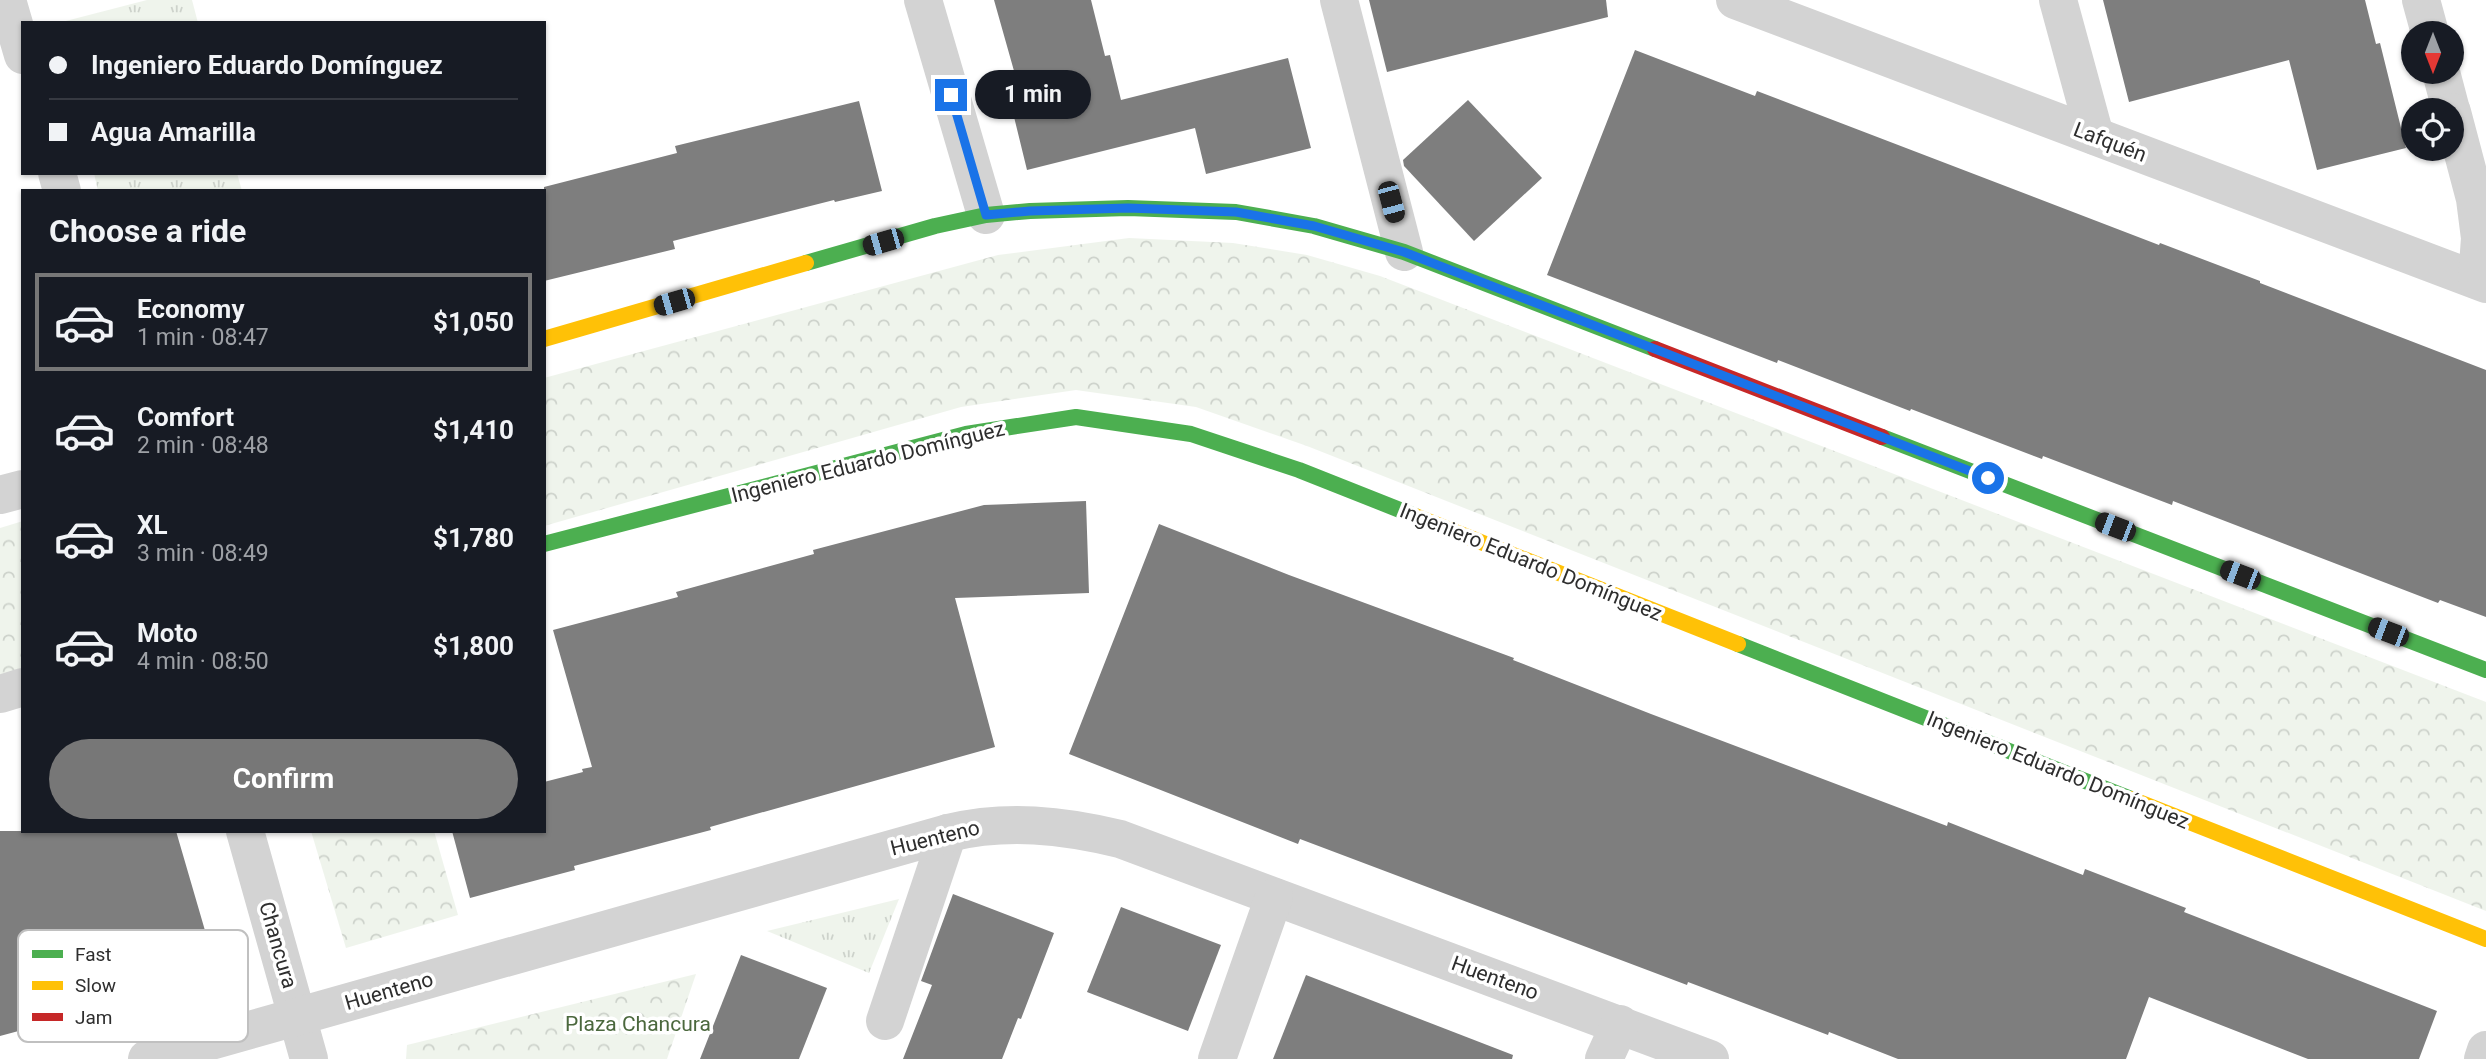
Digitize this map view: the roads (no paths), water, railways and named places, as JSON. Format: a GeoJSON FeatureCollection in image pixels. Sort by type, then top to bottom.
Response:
{"type":"FeatureCollection","features":[{"type":"Feature","properties":{"kind":"street"},"geometry":{"type":"LineString","coordinates":[[7,0],[21,48]]}},
{"type":"Feature","properties":{"kind":"street"},"geometry":{"type":"LineString","coordinates":[[923,0],[986,215]]}},
{"type":"Feature","properties":{"kind":"street"},"geometry":{"type":"LineString","coordinates":[[1339,0],[1404,252]]}},
{"type":"Feature","properties":{"kind":"street","name":"Lafquén"},"geometry":{"type":"LineString","coordinates":[[1735,0],[2482,282]]}},
{"type":"Feature","properties":{"kind":"street"},"geometry":{"type":"LineString","coordinates":[[2058,0],[2095,136]]}},
{"type":"Feature","properties":{"kind":"street"},"geometry":{"type":"LineString","coordinates":[[2421,0],[2427,21]]}},
{"type":"Feature","properties":{"kind":"street"},"geometry":{"type":"LineString","coordinates":[[2464,157],[2475,199],[2482,282]]}},
{"type":"Feature","properties":{"kind":"street"},"geometry":{"type":"LineString","coordinates":[[546,338],[935,226],[986,215],[1128,208],[1236,212],[1314,226],[1404,252],[2486,670]]}},
{"type":"Feature","properties":{"kind":"street","name":"Ingeniero Eduardo Domínguez"},"geometry":{"type":"LineString","coordinates":[[546,543],[966,434],[1076,417],[1191,434],[1299,470],[2486,939]]}},
{"type":"Feature","properties":{"kind":"street"},"geometry":{"type":"LineString","coordinates":[[0,495],[21,489]]}},
{"type":"Feature","properties":{"kind":"street"},"geometry":{"type":"LineString","coordinates":[[0,694],[21,688]]}},
{"type":"Feature","properties":{"kind":"street","name":"Huenteno"},"geometry":{"type":"LineString","coordinates":[[248,1030],[948,833],[998,824],[1034,824],[1077,829],[1120,839],[1710,1059]]}},
{"type":"Feature","properties":{"kind":"street","name":"Chancura"},"geometry":{"type":"LineString","coordinates":[[246,833],[309,1059]]}},
{"type":"Feature","properties":{"kind":"street"},"geometry":{"type":"LineString","coordinates":[[885,1021],[948,833]]}},
{"type":"Feature","properties":{"kind":"street"},"geometry":{"type":"LineString","coordinates":[[1217,1059],[1274,897]]}},
{"type":"Feature","properties":{"kind":"street"},"geometry":{"type":"LineString","coordinates":[[1604,1059],[1620,1024]]}},
{"type":"Feature","properties":{"kind":"street","name":"Huenteno"},"geometry":{"type":"LineString","coordinates":[[147,1059],[207,1042]]}},
{"type":"Feature","properties":{"kind":"street"},"geometry":{"type":"LineString","coordinates":[[2483,1059],[2486,1050]]}},
{"type":"Feature","properties":{"kind":"park label","name":"Plaza Chancura"},"geometry":{"type":"Point","coordinates":[638,1024]}}]}
